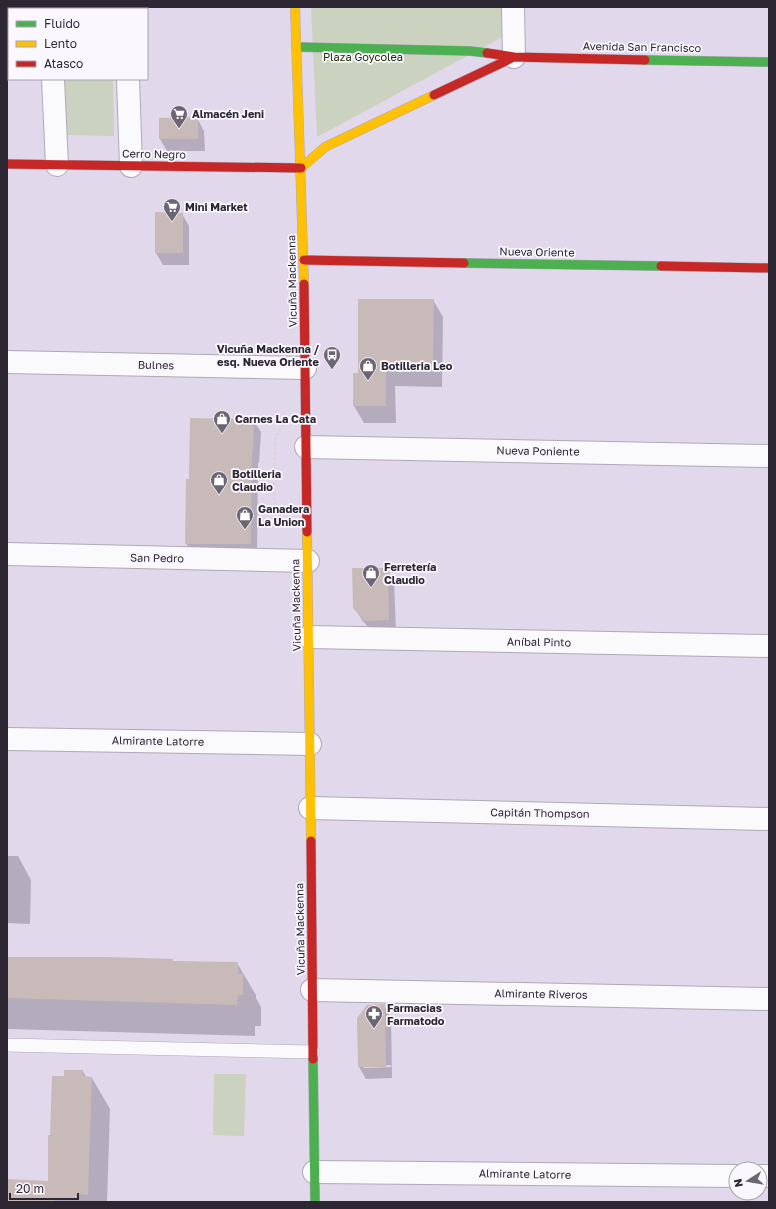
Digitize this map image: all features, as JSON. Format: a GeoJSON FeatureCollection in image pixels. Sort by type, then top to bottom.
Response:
{"type":"FeatureCollection","features":[{"type":"Feature","properties":{"kind":"main road","name":"Vicuña Mackenna"},"geometry":{"type":"LineString","coordinates":[[295,7],[304,260],[315,1202]]}},
{"type":"Feature","properties":{"kind":"main road","name":"Avenida San Francisco"},"geometry":{"type":"LineString","coordinates":[[297,47],[470,51],[514,57],[769,62]]}},
{"type":"Feature","properties":{"kind":"main road","name":"Avenida San Francisco"},"geometry":{"type":"LineString","coordinates":[[301,168],[325,147],[514,57]]}},
{"type":"Feature","properties":{"kind":"main road","name":"Cerro Negro"},"geometry":{"type":"LineString","coordinates":[[7,164],[301,168]]}},
{"type":"Feature","properties":{"kind":"main road","name":"Nueva Oriente"},"geometry":{"type":"LineString","coordinates":[[304,260],[769,268]]}},
{"type":"Feature","properties":{"kind":"street"},"geometry":{"type":"LineString","coordinates":[[513,7],[514,57]]}},
{"type":"Feature","properties":{"kind":"street"},"geometry":{"type":"LineString","coordinates":[[52,80],[57,165]]}},
{"type":"Feature","properties":{"kind":"street"},"geometry":{"type":"LineString","coordinates":[[128,80],[131,166]]}},
{"type":"Feature","properties":{"kind":"street","name":"Bulnes"},"geometry":{"type":"LineString","coordinates":[[7,362],[305,368]]}},
{"type":"Feature","properties":{"kind":"street","name":"Nueva Poniente"},"geometry":{"type":"LineString","coordinates":[[306,447],[769,456]]}},
{"type":"Feature","properties":{"kind":"street","name":"San Pedro"},"geometry":{"type":"LineString","coordinates":[[7,554],[308,561]]}},
{"type":"Feature","properties":{"kind":"street","name":"Aníbal Pinto"},"geometry":{"type":"LineString","coordinates":[[308,637],[769,646]]}},
{"type":"Feature","properties":{"kind":"street","name":"Almirante Latorre"},"geometry":{"type":"LineString","coordinates":[[7,739],[310,744]]}},
{"type":"Feature","properties":{"kind":"street","name":"Capitán Thompson"},"geometry":{"type":"LineString","coordinates":[[310,808],[769,819]]}},
{"type":"Feature","properties":{"kind":"street","name":"Almirante Riveros"},"geometry":{"type":"LineString","coordinates":[[312,990],[769,999]]}},
{"type":"Feature","properties":{"kind":"street","name":"Almirante Latorre"},"geometry":{"type":"LineString","coordinates":[[314,1172],[728,1176]]}},
{"type":"Feature","properties":{"kind":"lane"},"geometry":{"type":"LineString","coordinates":[[7,1046],[313,1052]]}},
{"type":"Feature","properties":{"kind":"green space","name":"Plaza Goycolea"},"geometry":{"type":"Polygon","coordinates":[[[311,7],[506,7],[506,35],[317,137],[311,7]]]}},
{"type":"Feature","properties":{"kind":"green space"},"geometry":{"type":"Polygon","coordinates":[[[63,80],[113,80],[114,136],[66,135],[63,80]]]}},
{"type":"Feature","properties":{"kind":"green space"},"geometry":{"type":"Polygon","coordinates":[[[214,1074],[246,1074],[244,1136],[213,1135],[214,1074]]]}},
{"type":"Feature","properties":{"kind":"building","name":"Almacén Jeni"},"geometry":{"type":"Polygon","coordinates":[[[198,117],[198,139],[159,139],[159,118],[198,117]]]}},
{"type":"Feature","properties":{"kind":"building"},"geometry":{"type":"Polygon","coordinates":[[[155,212],[183,213],[183,253],[155,253],[155,212]]]}},
{"type":"Feature","properties":{"kind":"building"},"geometry":{"type":"Polygon","coordinates":[[[358,299],[434,299],[433,370],[386,370],[386,406],[353,406],[353,373],[358,373],[358,299]]]}},
{"type":"Feature","properties":{"kind":"building"},"geometry":{"type":"Polygon","coordinates":[[[190,418],[254,419],[252,451],[251,544],[185,544],[186,479],[189,479],[190,418]]]}},
{"type":"Feature","properties":{"kind":"building","name":"Ferretería Claudio"},"geometry":{"type":"Polygon","coordinates":[[[352,568],[388,568],[389,620],[365,621],[353,608],[352,568]]]}},
{"type":"Feature","properties":{"kind":"building"},"geometry":{"type":"Polygon","coordinates":[[[7,957],[109,957],[173,959],[173,961],[238,962],[238,974],[243,974],[243,995],[238,995],[237,1005],[7,998],[7,957]]]}},
{"type":"Feature","properties":{"kind":"building"},"geometry":{"type":"Polygon","coordinates":[[[385,1004],[386,1067],[358,1067],[357,1018],[367,1005],[385,1004]]]}},
{"type":"Feature","properties":{"kind":"building"},"geometry":{"type":"Polygon","coordinates":[[[64,1070],[83,1070],[83,1076],[92,1077],[88,1195],[79,1194],[79,1200],[54,1199],[54,1202],[7,1202],[7,1179],[48,1181],[48,1135],[50,1135],[52,1076],[64,1076],[64,1070]]]}},
{"type":"Feature","properties":{"kind":"traffic: fast"},"geometry":{"type":"LineString","coordinates":[[297,47],[470,51],[487,53]]}},
{"type":"Feature","properties":{"kind":"traffic: fast"},"geometry":{"type":"LineString","coordinates":[[645,60],[769,62]]}},
{"type":"Feature","properties":{"kind":"traffic: fast"},"geometry":{"type":"LineString","coordinates":[[464,263],[661,266]]}},
{"type":"Feature","properties":{"kind":"traffic: fast"},"geometry":{"type":"LineString","coordinates":[[313,1059],[315,1202]]}},
{"type":"Feature","properties":{"kind":"traffic: slow"},"geometry":{"type":"LineString","coordinates":[[295,7],[304,284]]}},
{"type":"Feature","properties":{"kind":"traffic: slow"},"geometry":{"type":"LineString","coordinates":[[301,168],[325,147],[434,95]]}},
{"type":"Feature","properties":{"kind":"traffic: slow"},"geometry":{"type":"LineString","coordinates":[[307,532],[311,841]]}},
{"type":"Feature","properties":{"kind":"traffic: jam"},"geometry":{"type":"LineString","coordinates":[[487,53],[514,57],[645,60]]}},
{"type":"Feature","properties":{"kind":"traffic: jam"},"geometry":{"type":"LineString","coordinates":[[434,95],[514,57]]}},
{"type":"Feature","properties":{"kind":"traffic: jam"},"geometry":{"type":"LineString","coordinates":[[7,164],[301,168]]}},
{"type":"Feature","properties":{"kind":"traffic: jam"},"geometry":{"type":"LineString","coordinates":[[304,260],[464,263]]}},
{"type":"Feature","properties":{"kind":"traffic: jam"},"geometry":{"type":"LineString","coordinates":[[661,266],[769,268]]}},
{"type":"Feature","properties":{"kind":"traffic: jam"},"geometry":{"type":"LineString","coordinates":[[304,284],[307,532]]}},
{"type":"Feature","properties":{"kind":"traffic: jam"},"geometry":{"type":"LineString","coordinates":[[311,841],[313,1059]]}},
{"type":"Feature","properties":{"kind":"place","name":"Almacén Jeni"},"geometry":{"type":"Point","coordinates":[179,129]}},
{"type":"Feature","properties":{"kind":"place","name":"Mini Market"},"geometry":{"type":"Point","coordinates":[172,222]}},
{"type":"Feature","properties":{"kind":"place","name":"Vicuña Mackenna / esq. Nueva Oriente"},"geometry":{"type":"Point","coordinates":[332,370]}},
{"type":"Feature","properties":{"kind":"place","name":"Botilleria Leo"},"geometry":{"type":"Point","coordinates":[368,381]}},
{"type":"Feature","properties":{"kind":"place","name":"Carnes La Cata"},"geometry":{"type":"Point","coordinates":[222,434]}},
{"type":"Feature","properties":{"kind":"place","name":"Botilleria Claudio"},"geometry":{"type":"Point","coordinates":[219,495]}},
{"type":"Feature","properties":{"kind":"place","name":"Ganadera La Union"},"geometry":{"type":"Point","coordinates":[245,530]}},
{"type":"Feature","properties":{"kind":"place","name":"Ferretería Claudio"},"geometry":{"type":"Point","coordinates":[371,588]}},
{"type":"Feature","properties":{"kind":"place","name":"Farmacias Farmatodo"},"geometry":{"type":"Point","coordinates":[374,1029]}}]}
